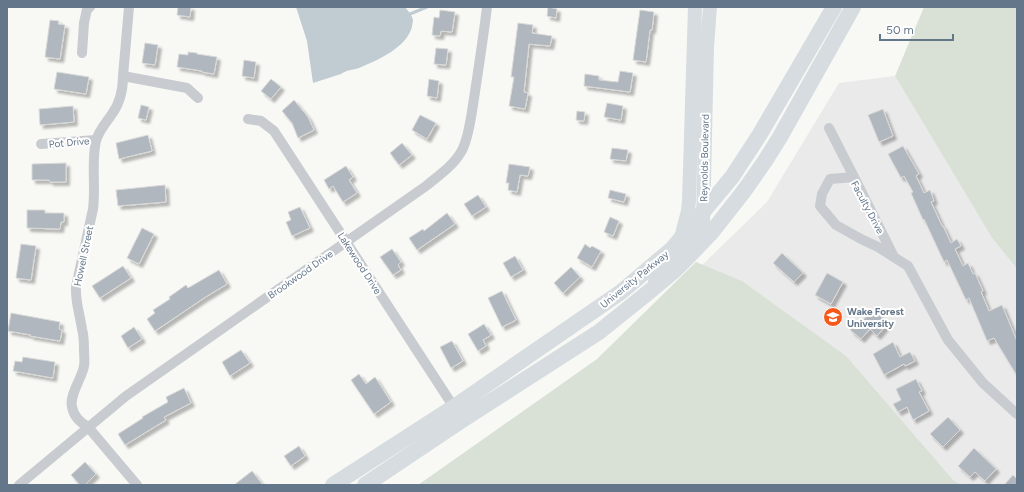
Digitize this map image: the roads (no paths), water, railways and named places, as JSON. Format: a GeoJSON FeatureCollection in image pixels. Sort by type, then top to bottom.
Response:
{"type":"FeatureCollection","features":[{"type":"Feature","properties":{"kind":"main road","name":"Reynolds Boulevard"},"geometry":{"type":"LineString","coordinates":[[681,238],[689,201],[695,7]]}},
{"type":"Feature","properties":{"kind":"main road","name":"Reynolds Boulevard"},"geometry":{"type":"LineString","coordinates":[[650,291],[660,273],[700,232],[703,224],[707,47],[710,7]]}},
{"type":"Feature","properties":{"kind":"main road","name":"University Parkway"},"geometry":{"type":"LineString","coordinates":[[365,485],[621,292],[672,249],[732,177],[760,134],[834,7]]}},
{"type":"Feature","properties":{"kind":"main road","name":"University Parkway"},"geometry":{"type":"LineString","coordinates":[[333,485],[599,332],[674,270],[711,233],[744,191],[780,137],[853,7]]}},
{"type":"Feature","properties":{"kind":"street"},"geometry":{"type":"LineString","coordinates":[[82,53],[84,23],[87,9],[90,7]]}},
{"type":"Feature","properties":{"kind":"street","name":"Howell Street"},"geometry":{"type":"LineString","coordinates":[[129,7],[122,89],[113,114],[104,124],[96,140],[93,169],[93,209],[76,287],[76,296],[83,330],[84,366],[81,378],[72,399],[72,408],[78,420],[88,427],[137,485]]}},
{"type":"Feature","properties":{"kind":"street","name":"Brookwood Drive"},"geometry":{"type":"LineString","coordinates":[[19,485],[126,396],[426,186],[456,159],[465,144],[488,7]]}},
{"type":"Feature","properties":{"kind":"street"},"geometry":{"type":"LineString","coordinates":[[123,76],[186,88],[198,98]]}},
{"type":"Feature","properties":{"kind":"street","name":"Lakewood Drive"},"geometry":{"type":"LineString","coordinates":[[248,119],[261,121],[274,131],[458,414]]}},
{"type":"Feature","properties":{"kind":"street"},"geometry":{"type":"LineString","coordinates":[[829,128],[854,177]]}},
{"type":"Feature","properties":{"kind":"street","name":"Pot Drive"},"geometry":{"type":"LineString","coordinates":[[41,144],[96,140]]}},
{"type":"Feature","properties":{"kind":"street","name":"Faculty Drive"},"geometry":{"type":"LineString","coordinates":[[894,257],[854,177],[830,179],[822,194],[820,206],[836,225],[878,247],[908,266],[948,340],[983,383],[1017,414]]}},
{"type":"Feature","properties":{"kind":"waterway"},"geometry":{"type":"LineString","coordinates":[[408,16],[427,7]]}},
{"type":"Feature","properties":{"kind":"place","name":"Wake Forest University"},"geometry":{"type":"Point","coordinates":[833,317]}}]}
